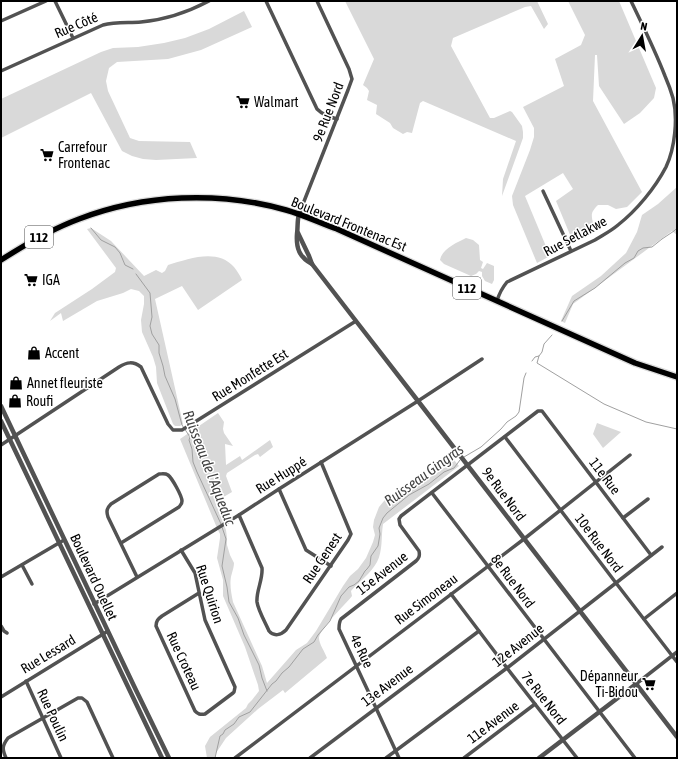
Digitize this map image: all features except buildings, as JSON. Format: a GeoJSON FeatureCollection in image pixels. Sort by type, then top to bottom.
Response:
{"type":"FeatureCollection","features":[{"type":"Feature","properties":{"kind":"main road","name":"Boulevard Frontenac Est"},"geometry":{"type":"LineString","coordinates":[[1,260],[37,238],[59,227],[78,219],[113,208],[142,202],[182,198],[222,199],[256,203],[299,214],[368,242],[635,363],[670,376],[677,377]]}},
{"type":"Feature","properties":{"kind":"street"},"geometry":{"type":"LineString","coordinates":[[1,21],[46,1]]}},
{"type":"Feature","properties":{"kind":"street"},"geometry":{"type":"LineString","coordinates":[[55,1],[73,38]]}},
{"type":"Feature","properties":{"kind":"street","name":"Rue Côté"},"geometry":{"type":"LineString","coordinates":[[1,71],[103,25],[112,23],[142,22],[167,17],[194,9],[209,1]]}},
{"type":"Feature","properties":{"kind":"street"},"geometry":{"type":"LineString","coordinates":[[266,1],[318,110],[326,116],[337,119]]}},
{"type":"Feature","properties":{"kind":"street","name":"9e Rue Nord"},"geometry":{"type":"LineString","coordinates":[[317,1],[352,76],[350,86],[299,214],[297,224],[297,243],[300,252],[306,261],[312,264],[677,737]]}},
{"type":"Feature","properties":{"kind":"street","name":"Rue Setlakwe"},"geometry":{"type":"LineString","coordinates":[[497,301],[499,294],[508,282],[571,252],[619,225],[632,213],[655,184],[666,165],[672,150],[676,130],[676,112],[673,98],[661,67],[631,1]]}},
{"type":"Feature","properties":{"kind":"street"},"geometry":{"type":"LineString","coordinates":[[543,192],[571,252]]}},
{"type":"Feature","properties":{"kind":"street","name":"Rue Monfette Est"},"geometry":{"type":"LineString","coordinates":[[1,445],[128,362],[137,364],[141,367],[170,428],[174,430],[182,430],[356,322]]}},
{"type":"Feature","properties":{"kind":"street","name":"Rue Huppé"},"geometry":{"type":"LineString","coordinates":[[92,605],[239,515],[482,359]]}},
{"type":"Feature","properties":{"kind":"street","name":"Boulevard Ouellet"},"geometry":{"type":"LineString","coordinates":[[1,406],[64,540],[92,605],[102,634],[162,758]]}},
{"type":"Feature","properties":{"kind":"street","name":"11e Rue"},"geometry":{"type":"LineString","coordinates":[[505,437],[540,411],[543,412],[651,555]]}},
{"type":"Feature","properties":{"kind":"street","name":"Boulevard Ouellet"},"geometry":{"type":"LineString","coordinates":[[1,421],[59,543],[92,605],[108,631],[168,758]]}},
{"type":"Feature","properties":{"kind":"street"},"geometry":{"type":"LineString","coordinates":[[432,493],[505,437]]}},
{"type":"Feature","properties":{"kind":"street","name":"10e Rue Nord"},"geometry":{"type":"LineString","coordinates":[[505,437],[677,662]]}},
{"type":"Feature","properties":{"kind":"street","name":"Rue Simoneau"},"geometry":{"type":"LineString","coordinates":[[235,758],[524,539],[630,455]]}},
{"type":"Feature","properties":{"kind":"street","name":"Rue Genest"},"geometry":{"type":"LineString","coordinates":[[239,515],[262,568],[262,577],[257,596],[258,605],[271,634],[281,634],[286,630],[351,534],[321,462]]}},
{"type":"Feature","properties":{"kind":"street"},"geometry":{"type":"LineString","coordinates":[[121,543],[179,507],[182,502],[181,497],[171,478],[167,474],[161,474],[111,504],[107,509],[108,517],[137,577]]}},
{"type":"Feature","properties":{"kind":"street"},"geometry":{"type":"LineString","coordinates":[[279,488],[306,550],[330,566]]}},
{"type":"Feature","properties":{"kind":"street","name":"15e Avenue"},"geometry":{"type":"LineString","coordinates":[[341,619],[419,558],[419,551],[400,526],[399,519],[432,493]]}},
{"type":"Feature","properties":{"kind":"street","name":"8e Rue Nord"},"geometry":{"type":"LineString","coordinates":[[432,493],[635,758]]}},
{"type":"Feature","properties":{"kind":"street"},"geometry":{"type":"LineString","coordinates":[[623,518],[648,499]]}},
{"type":"Feature","properties":{"kind":"street"},"geometry":{"type":"LineString","coordinates":[[1,577],[64,540]]}},
{"type":"Feature","properties":{"kind":"street","name":"12e Avenue"},"geometry":{"type":"LineString","coordinates":[[386,758],[580,612],[662,547]]}},
{"type":"Feature","properties":{"kind":"street","name":"Rue Quirion"},"geometry":{"type":"LineString","coordinates":[[181,550],[195,573],[205,620],[235,689]]}},
{"type":"Feature","properties":{"kind":"street"},"geometry":{"type":"LineString","coordinates":[[22,565],[32,584]]}},
{"type":"Feature","properties":{"kind":"street","name":"Rue Croteau"},"geometry":{"type":"LineString","coordinates":[[199,593],[159,618],[156,626],[193,708],[197,713],[205,714],[233,693],[235,689]]}},
{"type":"Feature","properties":{"kind":"street"},"geometry":{"type":"LineString","coordinates":[[644,619],[677,593]]}},
{"type":"Feature","properties":{"kind":"street","name":"7e Rue Nord"},"geometry":{"type":"LineString","coordinates":[[451,594],[576,758]]}},
{"type":"Feature","properties":{"kind":"street","name":"4e Rue"},"geometry":{"type":"LineString","coordinates":[[341,619],[339,622],[339,629],[398,758]]}},
{"type":"Feature","properties":{"kind":"street"},"geometry":{"type":"LineString","coordinates":[[1,626],[7,633]]}},
{"type":"Feature","properties":{"kind":"street","name":"Rue Lessard"},"geometry":{"type":"LineString","coordinates":[[1,697],[108,631]]}},
{"type":"Feature","properties":{"kind":"street","name":"13e Avenue"},"geometry":{"type":"LineString","coordinates":[[310,758],[479,631]]}},
{"type":"Feature","properties":{"kind":"street"},"geometry":{"type":"LineString","coordinates":[[539,758],[677,652]]}},
{"type":"Feature","properties":{"kind":"street","name":"Rue Poulin"},"geometry":{"type":"LineString","coordinates":[[26,681],[61,758]]}},
{"type":"Feature","properties":{"kind":"street"},"geometry":{"type":"LineString","coordinates":[[6,758],[3,751],[3,744],[8,738],[78,698],[82,698],[87,702],[113,758]]}},
{"type":"Feature","properties":{"kind":"street","name":"11e Avenue"},"geometry":{"type":"LineString","coordinates":[[464,758],[535,704]]}},
{"type":"Feature","properties":{"kind":"shaded area"},"geometry":{"type":"Polygon","coordinates":[[[345,1],[537,1],[548,24],[544,29],[531,6],[525,7],[453,38],[451,46],[490,118],[494,118],[510,111],[522,126],[523,138],[502,196],[503,179],[516,141],[423,101],[420,103],[412,133],[407,132],[403,134],[376,114],[377,105],[367,100],[369,91],[363,85],[374,59],[345,1]]]}},
{"type":"Feature","properties":{"kind":"shaded area"},"geometry":{"type":"Polygon","coordinates":[[[568,1],[619,1],[656,88],[654,98],[640,113],[624,124],[599,86],[597,55],[595,55],[593,101],[642,192],[627,207],[616,209],[608,205],[598,205],[592,213],[593,223],[585,235],[573,242],[556,201],[573,189],[563,173],[525,196],[550,256],[537,263],[513,205],[512,196],[534,137],[534,128],[523,107],[564,86],[555,59],[581,45],[585,35],[568,1]]]}},
{"type":"Feature","properties":{"kind":"shaded area"},"geometry":{"type":"Polygon","coordinates":[[[244,11],[252,27],[201,50],[168,59],[117,62],[109,68],[106,81],[108,91],[130,138],[139,141],[190,142],[197,158],[156,160],[143,159],[122,151],[91,93],[1,138],[1,99],[101,52],[113,48],[138,47],[185,38],[209,29],[244,11]]]}},
{"type":"Feature","properties":{"kind":"shaded area"},"geometry":{"type":"Polygon","coordinates":[[[677,187],[677,235],[672,231],[573,304],[565,323],[561,321],[572,296],[601,276],[626,253],[637,232],[642,215],[658,204],[677,187]]]}},
{"type":"Feature","properties":{"kind":"shaded area"},"geometry":{"type":"Polygon","coordinates":[[[91,228],[111,241],[144,276],[156,270],[162,273],[168,265],[194,258],[211,256],[227,261],[234,267],[242,280],[198,310],[182,286],[155,299],[183,424],[180,426],[175,426],[173,424],[157,383],[156,367],[142,332],[141,320],[144,296],[139,291],[131,289],[97,301],[63,321],[61,313],[50,321],[55,313],[115,272],[116,268],[87,229],[91,228]]]}},
{"type":"Feature","properties":{"kind":"shaded area"},"geometry":{"type":"Polygon","coordinates":[[[466,238],[473,240],[479,245],[480,260],[483,262],[481,268],[483,269],[487,263],[494,266],[494,280],[492,284],[485,281],[482,276],[482,272],[479,271],[471,276],[444,264],[440,260],[441,256],[446,250],[466,238]]]}},
{"type":"Feature","properties":{"kind":"shaded area"},"geometry":{"type":"Polygon","coordinates":[[[218,413],[224,422],[224,433],[233,446],[225,444],[226,465],[240,456],[242,460],[270,440],[273,447],[260,457],[258,454],[255,455],[227,473],[226,476],[232,492],[215,502],[226,530],[227,545],[234,563],[230,583],[233,602],[262,666],[267,683],[296,650],[307,643],[316,631],[343,586],[366,558],[375,535],[373,527],[374,520],[379,507],[389,495],[394,493],[400,494],[412,489],[454,460],[459,466],[383,524],[381,548],[377,562],[368,574],[351,591],[352,596],[328,622],[320,634],[319,640],[327,658],[285,693],[283,690],[258,709],[226,738],[216,753],[215,758],[207,758],[205,746],[210,737],[246,708],[259,691],[245,647],[223,596],[223,580],[217,558],[220,534],[180,439],[218,413]]]}},
{"type":"Feature","properties":{"kind":"shaded area"},"geometry":{"type":"Polygon","coordinates":[[[597,423],[621,432],[603,448],[593,434],[597,423]]]}},
{"type":"Feature","properties":{"kind":"waterway","name":"Ruisseau de l'Aqueduc"},"geometry":{"type":"LineString","coordinates":[[91,228],[101,240],[115,247],[120,253],[125,265],[133,269]]}},
{"type":"Feature","properties":{"kind":"waterway","name":"Ruisseau Gingras"},"geometry":{"type":"LineString","coordinates":[[562,321],[574,301],[595,288],[625,263],[634,258],[638,251],[643,248],[652,247],[677,228]]}},
{"type":"Feature","properties":{"kind":"waterway","name":"Ruisseau de l'Aqueduc"},"geometry":{"type":"LineString","coordinates":[[136,274],[150,293],[152,317],[150,326],[152,334],[159,345],[159,353],[165,376],[175,399],[182,425],[190,437],[189,440],[192,449],[193,462],[221,524]]}},
{"type":"Feature","properties":{"kind":"waterway","name":"Ruisseau Gingras"},"geometry":{"type":"LineString","coordinates":[[532,361],[535,357],[539,356],[542,352],[544,344],[552,335]]}},
{"type":"Feature","properties":{"kind":"waterway"},"geometry":{"type":"LineString","coordinates":[[539,356],[537,363],[604,404],[646,422],[677,429]]}},
{"type":"Feature","properties":{"kind":"waterway","name":"Ruisseau Gingras"},"geometry":{"type":"LineString","coordinates":[[464,457],[481,447],[519,412],[526,373]]}},
{"type":"Feature","properties":{"kind":"waterway","name":"Ruisseau Gingras"},"geometry":{"type":"LineString","coordinates":[[215,758],[220,736],[225,730],[234,724],[239,717],[250,712],[303,649],[314,642],[330,621],[341,596],[349,587],[359,581],[370,565],[371,556],[378,546],[380,534],[379,528],[387,513],[409,495],[429,484],[444,472],[454,468],[460,460]]}},
{"type":"Feature","properties":{"kind":"waterway","name":"Ruisseau de l'Aqueduc"},"geometry":{"type":"LineString","coordinates":[[222,527],[226,539],[222,566],[229,602],[238,618],[244,635],[259,665],[267,691]]}},
{"type":"Feature","properties":{"kind":"place","name":"Walmart"},"geometry":{"type":"Point","coordinates":[243,102]}},
{"type":"Feature","properties":{"kind":"place","name":"Carrefour Frontenac"},"geometry":{"type":"Point","coordinates":[47,155]}},
{"type":"Feature","properties":{"kind":"place","name":"IGA"},"geometry":{"type":"Point","coordinates":[31,280]}},
{"type":"Feature","properties":{"kind":"place","name":"Accent"},"geometry":{"type":"Point","coordinates":[34,353]}},
{"type":"Feature","properties":{"kind":"place","name":"Annet fleuriste"},"geometry":{"type":"Point","coordinates":[16,383]}},
{"type":"Feature","properties":{"kind":"place","name":"Roufi"},"geometry":{"type":"Point","coordinates":[15,401]}},
{"type":"Feature","properties":{"kind":"place","name":"Dépanneur Ti-Bidou"},"geometry":{"type":"Point","coordinates":[649,684]}}]}
